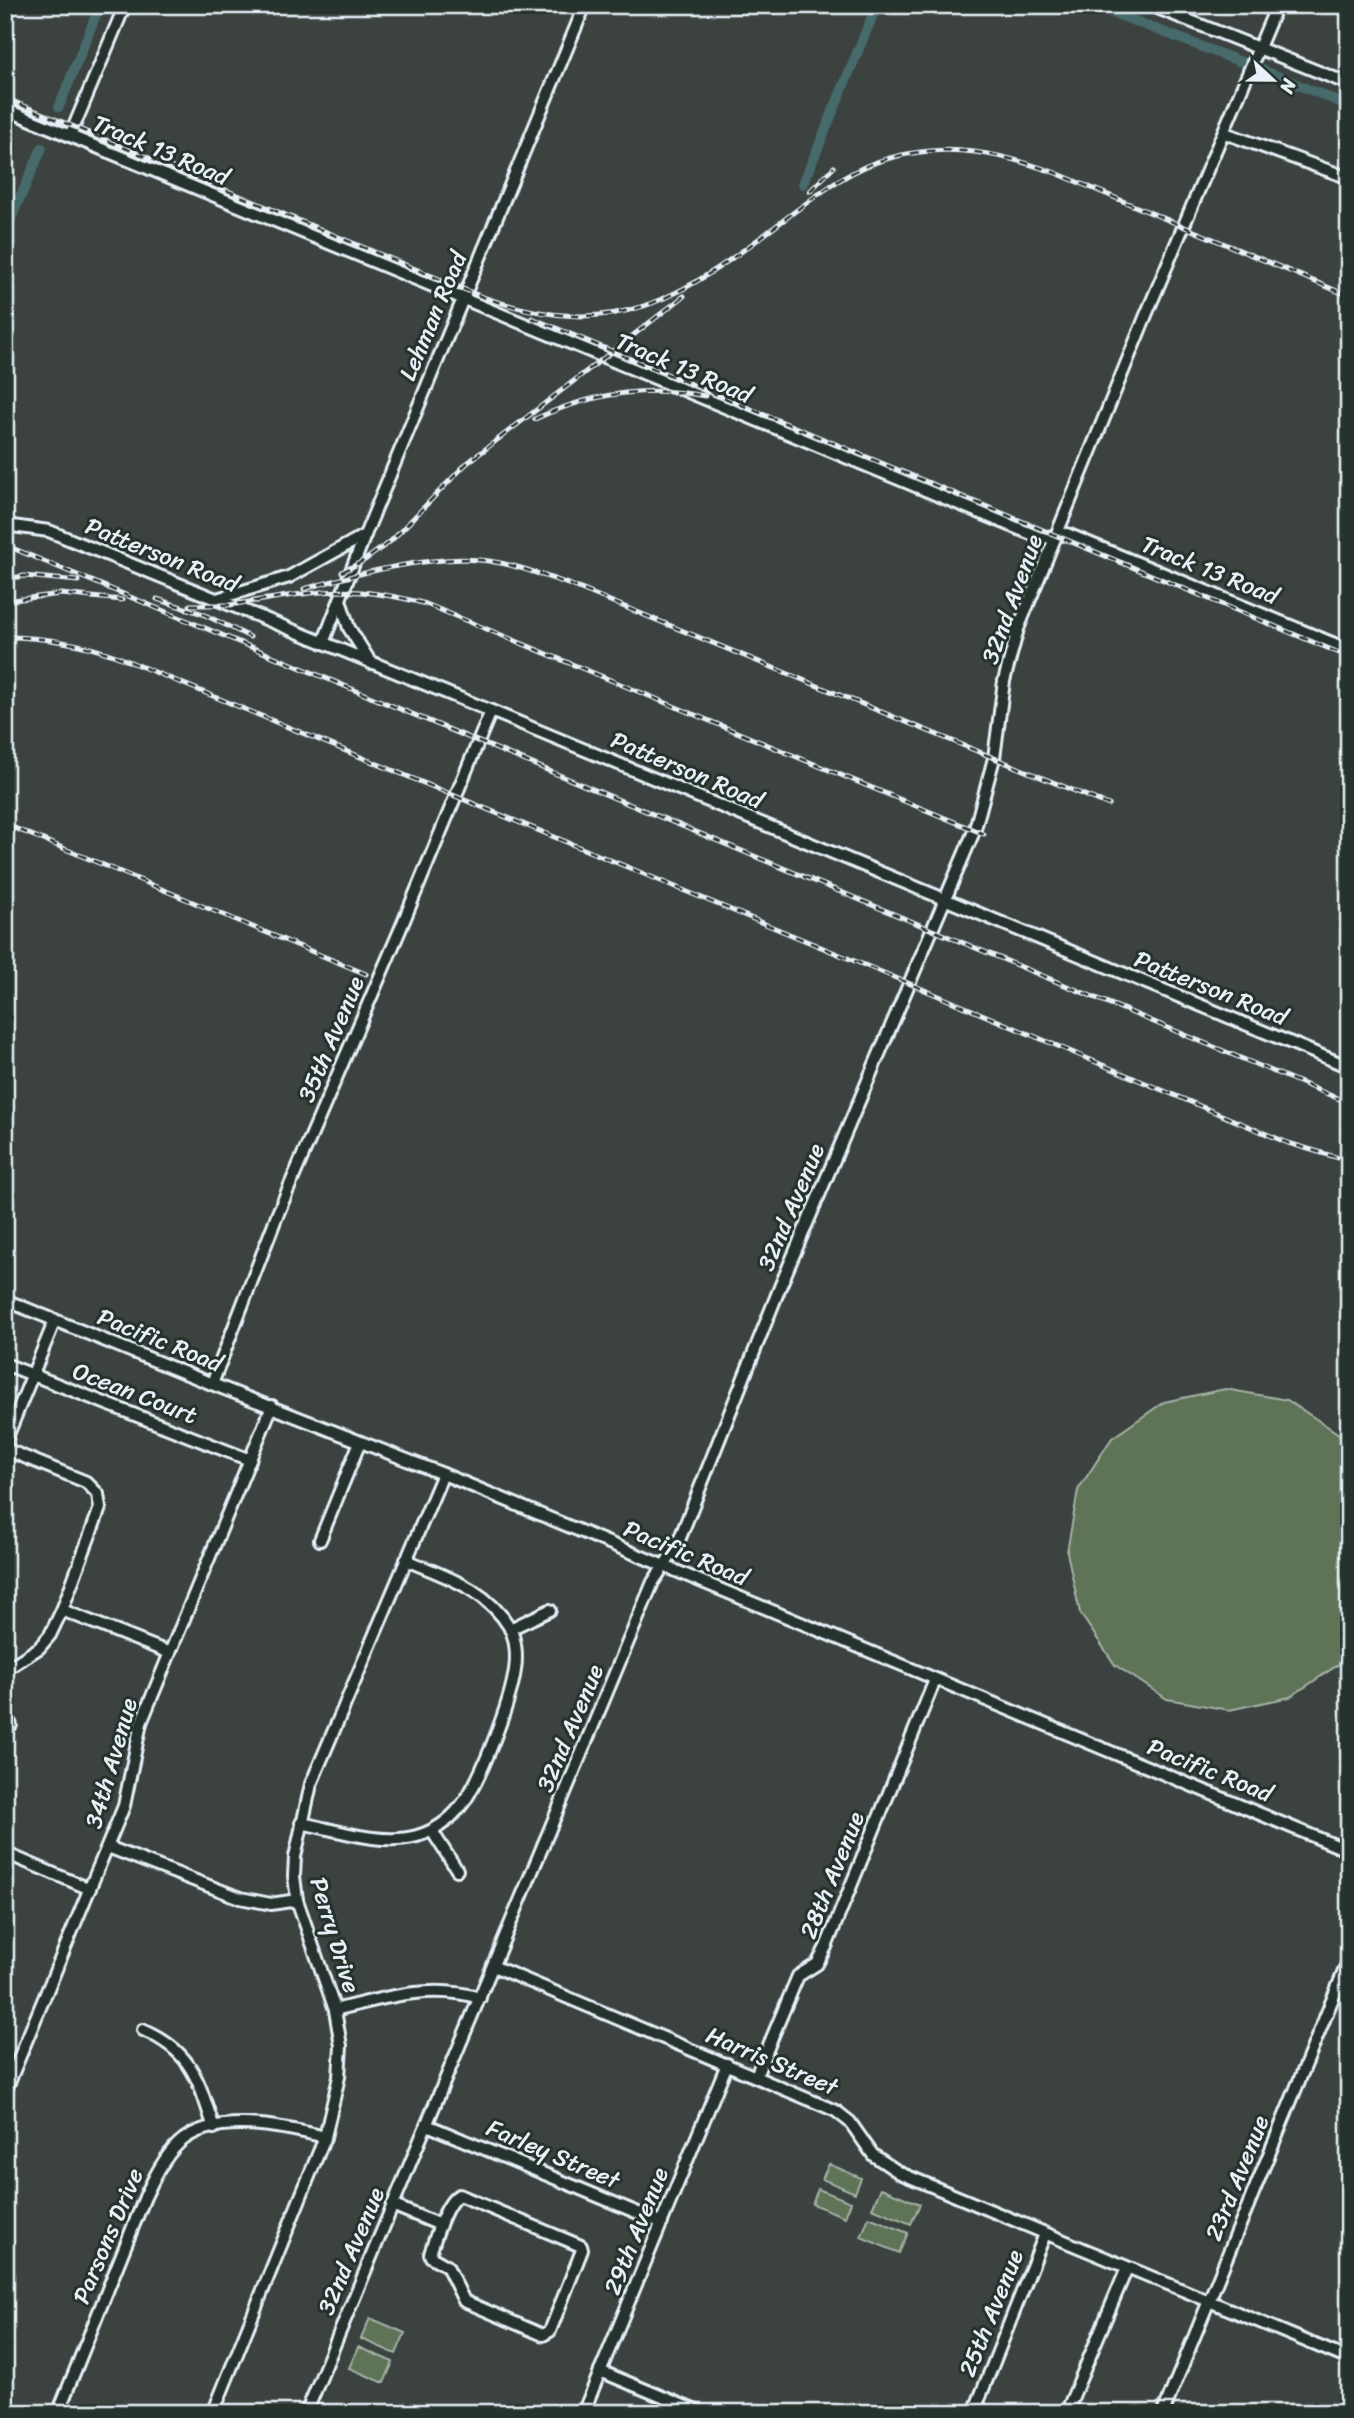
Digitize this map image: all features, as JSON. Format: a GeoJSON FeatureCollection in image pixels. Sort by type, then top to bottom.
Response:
{"type":"FeatureCollection","features":[{"type":"Feature","properties":{"kind":"street"},"geometry":{"type":"LineString","coordinates":[[70,136],[125,5]]}},
{"type":"Feature","properties":{"kind":"street","name":"Lehman Road"},"geometry":{"type":"LineString","coordinates":[[323,643],[365,535],[585,5]]}},
{"type":"Feature","properties":{"kind":"street"},"geometry":{"type":"LineString","coordinates":[[1150,5],[1349,84]]}},
{"type":"Feature","properties":{"kind":"street","name":"32nd Avenue"},"geometry":{"type":"LineString","coordinates":[[306,2413],[648,1595],[663,1565],[676,1548],[785,1275],[974,830],[994,758],[1004,681],[1018,629],[1146,315],[1277,5]]}},
{"type":"Feature","properties":{"kind":"street","name":"Track 13 Road"},"geometry":{"type":"LineString","coordinates":[[5,110],[1041,538],[1067,534],[1349,650]]}},
{"type":"Feature","properties":{"kind":"street"},"geometry":{"type":"LineString","coordinates":[[1225,132],[1349,178]]}},
{"type":"Feature","properties":{"kind":"street","name":"Patterson Road"},"geometry":{"type":"LineString","coordinates":[[5,525],[49,531],[1349,1067]]}},
{"type":"Feature","properties":{"kind":"street"},"geometry":{"type":"LineString","coordinates":[[218,600],[289,577],[365,535]]}},
{"type":"Feature","properties":{"kind":"street"},"geometry":{"type":"LineString","coordinates":[[340,599],[349,628],[371,663]]}},
{"type":"Feature","properties":{"kind":"street","name":"35th Avenue"},"geometry":{"type":"LineString","coordinates":[[212,1384],[278,1213],[491,711]]}},
{"type":"Feature","properties":{"kind":"street","name":"Pacific Road"},"geometry":{"type":"LineString","coordinates":[[5,1300],[443,1474],[1349,1851]]}},
{"type":"Feature","properties":{"kind":"street"},"geometry":{"type":"LineString","coordinates":[[5,1442],[55,1320]]}},
{"type":"Feature","properties":{"kind":"street","name":"Ocean Court"},"geometry":{"type":"LineString","coordinates":[[5,1364],[250,1460]]}},
{"type":"Feature","properties":{"kind":"street","name":"34th Avenue"},"geometry":{"type":"LineString","coordinates":[[5,2092],[108,1847],[126,1799],[141,1723],[272,1406]]}},
{"type":"Feature","properties":{"kind":"street"},"geometry":{"type":"LineString","coordinates":[[320,1540],[360,1442]]}},
{"type":"Feature","properties":{"kind":"street"},"geometry":{"type":"LineString","coordinates":[[5,1449],[86,1482],[93,1487],[100,1499],[100,1513],[62,1610],[45,1642],[5,1670]]}},
{"type":"Feature","properties":{"kind":"street","name":"Perry Drive"},"geometry":{"type":"LineString","coordinates":[[213,2413],[325,2137],[341,2059],[335,2010],[297,1900],[295,1857],[301,1823],[311,1784],[443,1474]]}},
{"type":"Feature","properties":{"kind":"street"},"geometry":{"type":"LineString","coordinates":[[301,1823],[389,1838],[408,1838],[432,1831],[454,1815],[467,1799],[500,1723],[515,1673],[515,1648],[510,1629],[492,1605],[474,1590],[406,1560]]}},
{"type":"Feature","properties":{"kind":"street"},"geometry":{"type":"LineString","coordinates":[[62,1610],[170,1653]]}},
{"type":"Feature","properties":{"kind":"street"},"geometry":{"type":"LineString","coordinates":[[510,1629],[550,1610]]}},
{"type":"Feature","properties":{"kind":"street","name":"28th Avenue"},"geometry":{"type":"LineString","coordinates":[[756,2077],[799,1976],[818,1962],[826,1945],[935,1680]]}},
{"type":"Feature","properties":{"kind":"street"},"geometry":{"type":"LineString","coordinates":[[432,1831],[457,1870]]}},
{"type":"Feature","properties":{"kind":"street"},"geometry":{"type":"LineString","coordinates":[[108,1847],[240,1898],[271,1904],[297,1900]]}},
{"type":"Feature","properties":{"kind":"street"},"geometry":{"type":"LineString","coordinates":[[5,1853],[90,1889]]}},
{"type":"Feature","properties":{"kind":"street","name":"23rd Avenue"},"geometry":{"type":"LineString","coordinates":[[1163,2413],[1349,1959]]}},
{"type":"Feature","properties":{"kind":"street","name":"Harris Street"},"geometry":{"type":"LineString","coordinates":[[493,1966],[844,2116],[873,2155],[893,2170],[1349,2359]]}},
{"type":"Feature","properties":{"kind":"street"},"geometry":{"type":"LineString","coordinates":[[335,2010],[424,1992],[447,1991],[480,1998]]}},
{"type":"Feature","properties":{"kind":"street"},"geometry":{"type":"LineString","coordinates":[[143,2030],[168,2042],[191,2068],[214,2128]]}},
{"type":"Feature","properties":{"kind":"street","name":"29th Avenue"},"geometry":{"type":"LineString","coordinates":[[583,2413],[727,2064]]}},
{"type":"Feature","properties":{"kind":"street","name":"Parsons Drive"},"geometry":{"type":"LineString","coordinates":[[58,2413],[145,2197],[173,2149],[194,2133],[214,2128],[264,2124],[325,2137]]}},
{"type":"Feature","properties":{"kind":"street","name":"Farley Street"},"geometry":{"type":"LineString","coordinates":[[427,2125],[662,2223]]}},
{"type":"Feature","properties":{"kind":"street"},"geometry":{"type":"LineString","coordinates":[[458,2195],[581,2246],[582,2250],[550,2331],[543,2334],[464,2301],[447,2266],[430,2254],[440,2225],[452,2199],[458,2195]]}},
{"type":"Feature","properties":{"kind":"street"},"geometry":{"type":"LineString","coordinates":[[392,2205],[440,2225]]}},
{"type":"Feature","properties":{"kind":"street","name":"25th Avenue"},"geometry":{"type":"LineString","coordinates":[[989,2413],[976,2407],[1045,2234]]}},
{"type":"Feature","properties":{"kind":"street"},"geometry":{"type":"LineString","coordinates":[[1066,2413],[1127,2268]]}},
{"type":"Feature","properties":{"kind":"street"},"geometry":{"type":"LineString","coordinates":[[600,2371],[701,2413]]}},
{"type":"Feature","properties":{"kind":"green space"},"geometry":{"type":"Polygon","coordinates":[[[1225,1389],[1287,1400],[1339,1434],[1349,1449],[1349,1650],[1342,1662],[1290,1697],[1229,1710],[1167,1699],[1115,1665],[1080,1613],[1067,1552],[1078,1490],[1112,1438],[1164,1402],[1225,1389]]]}},
{"type":"Feature","properties":{"kind":"green space"},"geometry":{"type":"Polygon","coordinates":[[[829,2164],[861,2178],[855,2193],[822,2179],[829,2164]]]}},
{"type":"Feature","properties":{"kind":"green space"},"geometry":{"type":"Polygon","coordinates":[[[881,2188],[920,2204],[911,2224],[872,2208],[881,2188]]]}},
{"type":"Feature","properties":{"kind":"green space"},"geometry":{"type":"Polygon","coordinates":[[[818,2189],[851,2202],[845,2217],[812,2204],[818,2189]]]}},
{"type":"Feature","properties":{"kind":"green space"},"geometry":{"type":"Polygon","coordinates":[[[869,2217],[908,2233],[899,2253],[861,2237],[869,2217]]]}},
{"type":"Feature","properties":{"kind":"green space"},"geometry":{"type":"Polygon","coordinates":[[[370,2318],[405,2333],[396,2354],[361,2339],[370,2318]]]}},
{"type":"Feature","properties":{"kind":"green space"},"geometry":{"type":"Polygon","coordinates":[[[358,2347],[393,2362],[384,2383],[349,2368],[358,2347]]]}},
{"type":"Feature","properties":{"kind":"waterway"},"geometry":{"type":"LineString","coordinates":[[59,107],[100,5]]}},
{"type":"Feature","properties":{"kind":"waterway"},"geometry":{"type":"LineString","coordinates":[[803,184],[877,5]]}},
{"type":"Feature","properties":{"kind":"waterway"},"geometry":{"type":"LineString","coordinates":[[1093,5],[1244,63]]}},
{"type":"Feature","properties":{"kind":"waterway"},"geometry":{"type":"LineString","coordinates":[[1260,69],[1349,106]]}},
{"type":"Feature","properties":{"kind":"waterway"},"geometry":{"type":"LineString","coordinates":[[5,232],[42,148]]}},
{"type":"Feature","properties":{"kind":"railway"},"geometry":{"type":"LineString","coordinates":[[5,98],[480,296],[528,310],[571,316],[609,314],[644,306],[678,292],[712,272],[822,192],[861,168],[912,153],[954,150],[994,155],[1056,173],[1349,296]]}},
{"type":"Feature","properties":{"kind":"railway"},"geometry":{"type":"LineString","coordinates":[[810,191],[834,167]]}},
{"type":"Feature","properties":{"kind":"railway"},"geometry":{"type":"LineString","coordinates":[[342,572],[365,560],[391,541],[466,464],[684,296]]}},
{"type":"Feature","properties":{"kind":"railway"},"geometry":{"type":"LineString","coordinates":[[532,318],[1349,657]]}},
{"type":"Feature","properties":{"kind":"railway"},"geometry":{"type":"LineString","coordinates":[[535,419],[576,403],[618,394],[662,391],[705,396]]}},
{"type":"Feature","properties":{"kind":"railway"},"geometry":{"type":"LineString","coordinates":[[5,545],[1349,1103]]}},
{"type":"Feature","properties":{"kind":"railway"},"geometry":{"type":"LineString","coordinates":[[304,589],[371,571],[420,562],[468,559],[510,565],[571,585],[1109,805]]}},
{"type":"Feature","properties":{"kind":"railway"},"geometry":{"type":"LineString","coordinates":[[5,579],[24,576],[78,581]]}},
{"type":"Feature","properties":{"kind":"railway"},"geometry":{"type":"LineString","coordinates":[[257,601],[342,591],[381,594],[426,604],[984,834]]}},
{"type":"Feature","properties":{"kind":"railway"},"geometry":{"type":"LineString","coordinates":[[5,601],[61,594],[122,600]]}},
{"type":"Feature","properties":{"kind":"railway"},"geometry":{"type":"LineString","coordinates":[[157,599],[203,614],[250,637]]}},
{"type":"Feature","properties":{"kind":"railway"},"geometry":{"type":"LineString","coordinates":[[190,605],[230,605],[267,599]]}},
{"type":"Feature","properties":{"kind":"railway"},"geometry":{"type":"LineString","coordinates":[[5,637],[62,642],[116,656],[1288,1143],[1349,1161]]}},
{"type":"Feature","properties":{"kind":"railway"},"geometry":{"type":"LineString","coordinates":[[5,824],[366,974]]}}]}
